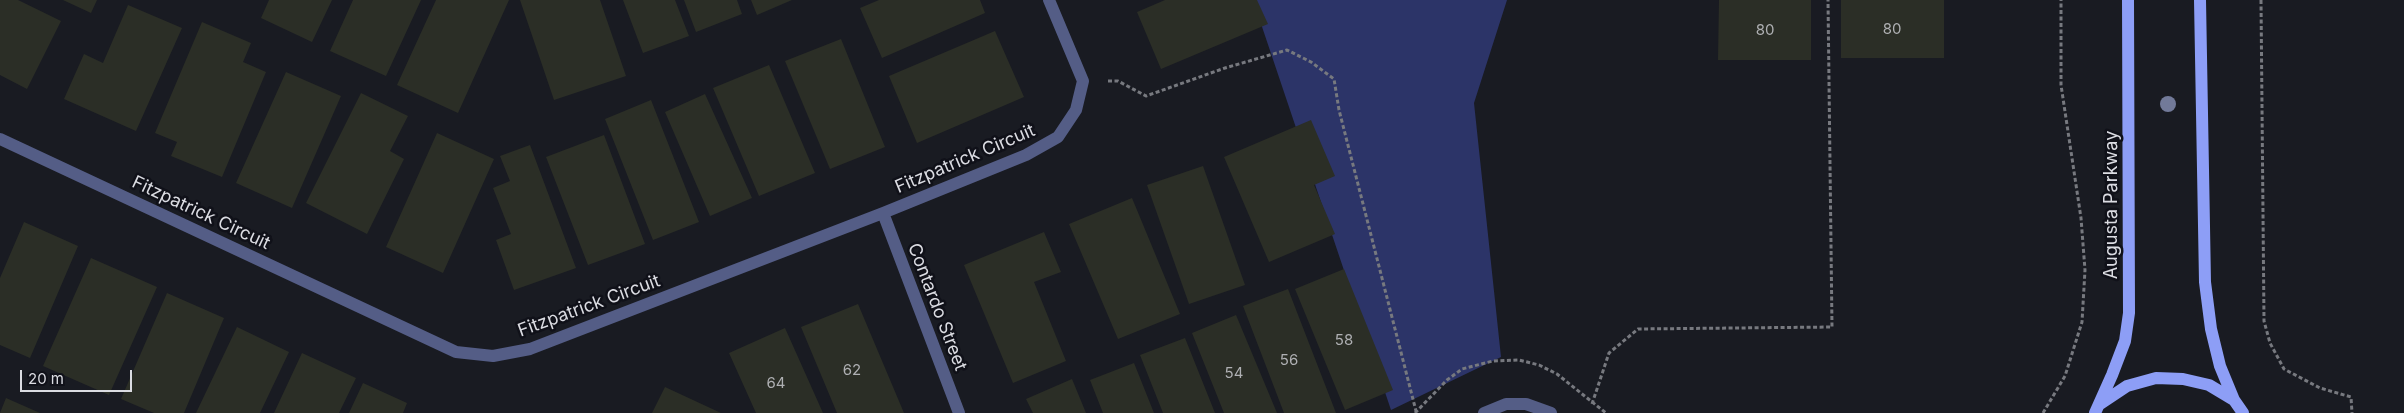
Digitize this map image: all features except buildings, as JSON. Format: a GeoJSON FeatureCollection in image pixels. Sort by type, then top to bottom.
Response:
{"type":"FeatureCollection","features":[{"type":"Feature","properties":{"kind":"main road","name":"Augusta Parkway"},"geometry":{"type":"LineString","coordinates":[[2097,409],[2125,340],[2129,313],[2128,0]]}},
{"type":"Feature","properties":{"kind":"main road"},"geometry":{"type":"LineString","coordinates":[[2200,0],[2205,282],[2220,366],[2234,400],[2243,413]]}},
{"type":"Feature","properties":{"kind":"main road"},"geometry":{"type":"LineString","coordinates":[[2097,409],[2127,386],[2156,378],[2183,379],[2208,385],[2234,400]]}},
{"type":"Feature","properties":{"kind":"street"},"geometry":{"type":"LineString","coordinates":[[1050,0],[1082,81]]}},
{"type":"Feature","properties":{"kind":"street","name":"Fitzpatrick Circuit"},"geometry":{"type":"LineString","coordinates":[[0,139],[456,352],[493,356],[530,349],[883,213],[1026,155],[1058,137],[1076,110],[1082,81]]}},
{"type":"Feature","properties":{"kind":"street","name":"Contardo Street"},"geometry":{"type":"LineString","coordinates":[[883,213],[959,413]]}},
{"type":"Feature","properties":{"kind":"street"},"geometry":{"type":"LineString","coordinates":[[1484,413],[1506,404],[1526,404],[1551,413]]}},
{"type":"Feature","properties":{"kind":"path"},"geometry":{"type":"LineString","coordinates":[[1592,404],[1609,354],[1638,329],[1832,327],[1828,0]]}},
{"type":"Feature","properties":{"kind":"path"},"geometry":{"type":"LineString","coordinates":[[2043,413],[2068,367],[2082,322],[2084,287],[2081,218],[2061,85],[2061,0]]}},
{"type":"Feature","properties":{"kind":"path"},"geometry":{"type":"LineString","coordinates":[[2261,0],[2264,321],[2270,342],[2284,369],[2320,388],[2351,397],[2352,413]]}},
{"type":"Feature","properties":{"kind":"path"},"geometry":{"type":"LineString","coordinates":[[1082,81],[1118,81],[1146,96],[1225,68],[1287,50],[1311,62],[1334,79],[1339,110],[1416,411]]}},
{"type":"Feature","properties":{"kind":"shaded area"},"geometry":{"type":"Polygon","coordinates":[[[1253,0],[1507,0],[1474,103],[1501,357],[1391,410],[1253,0]]]}}]}
